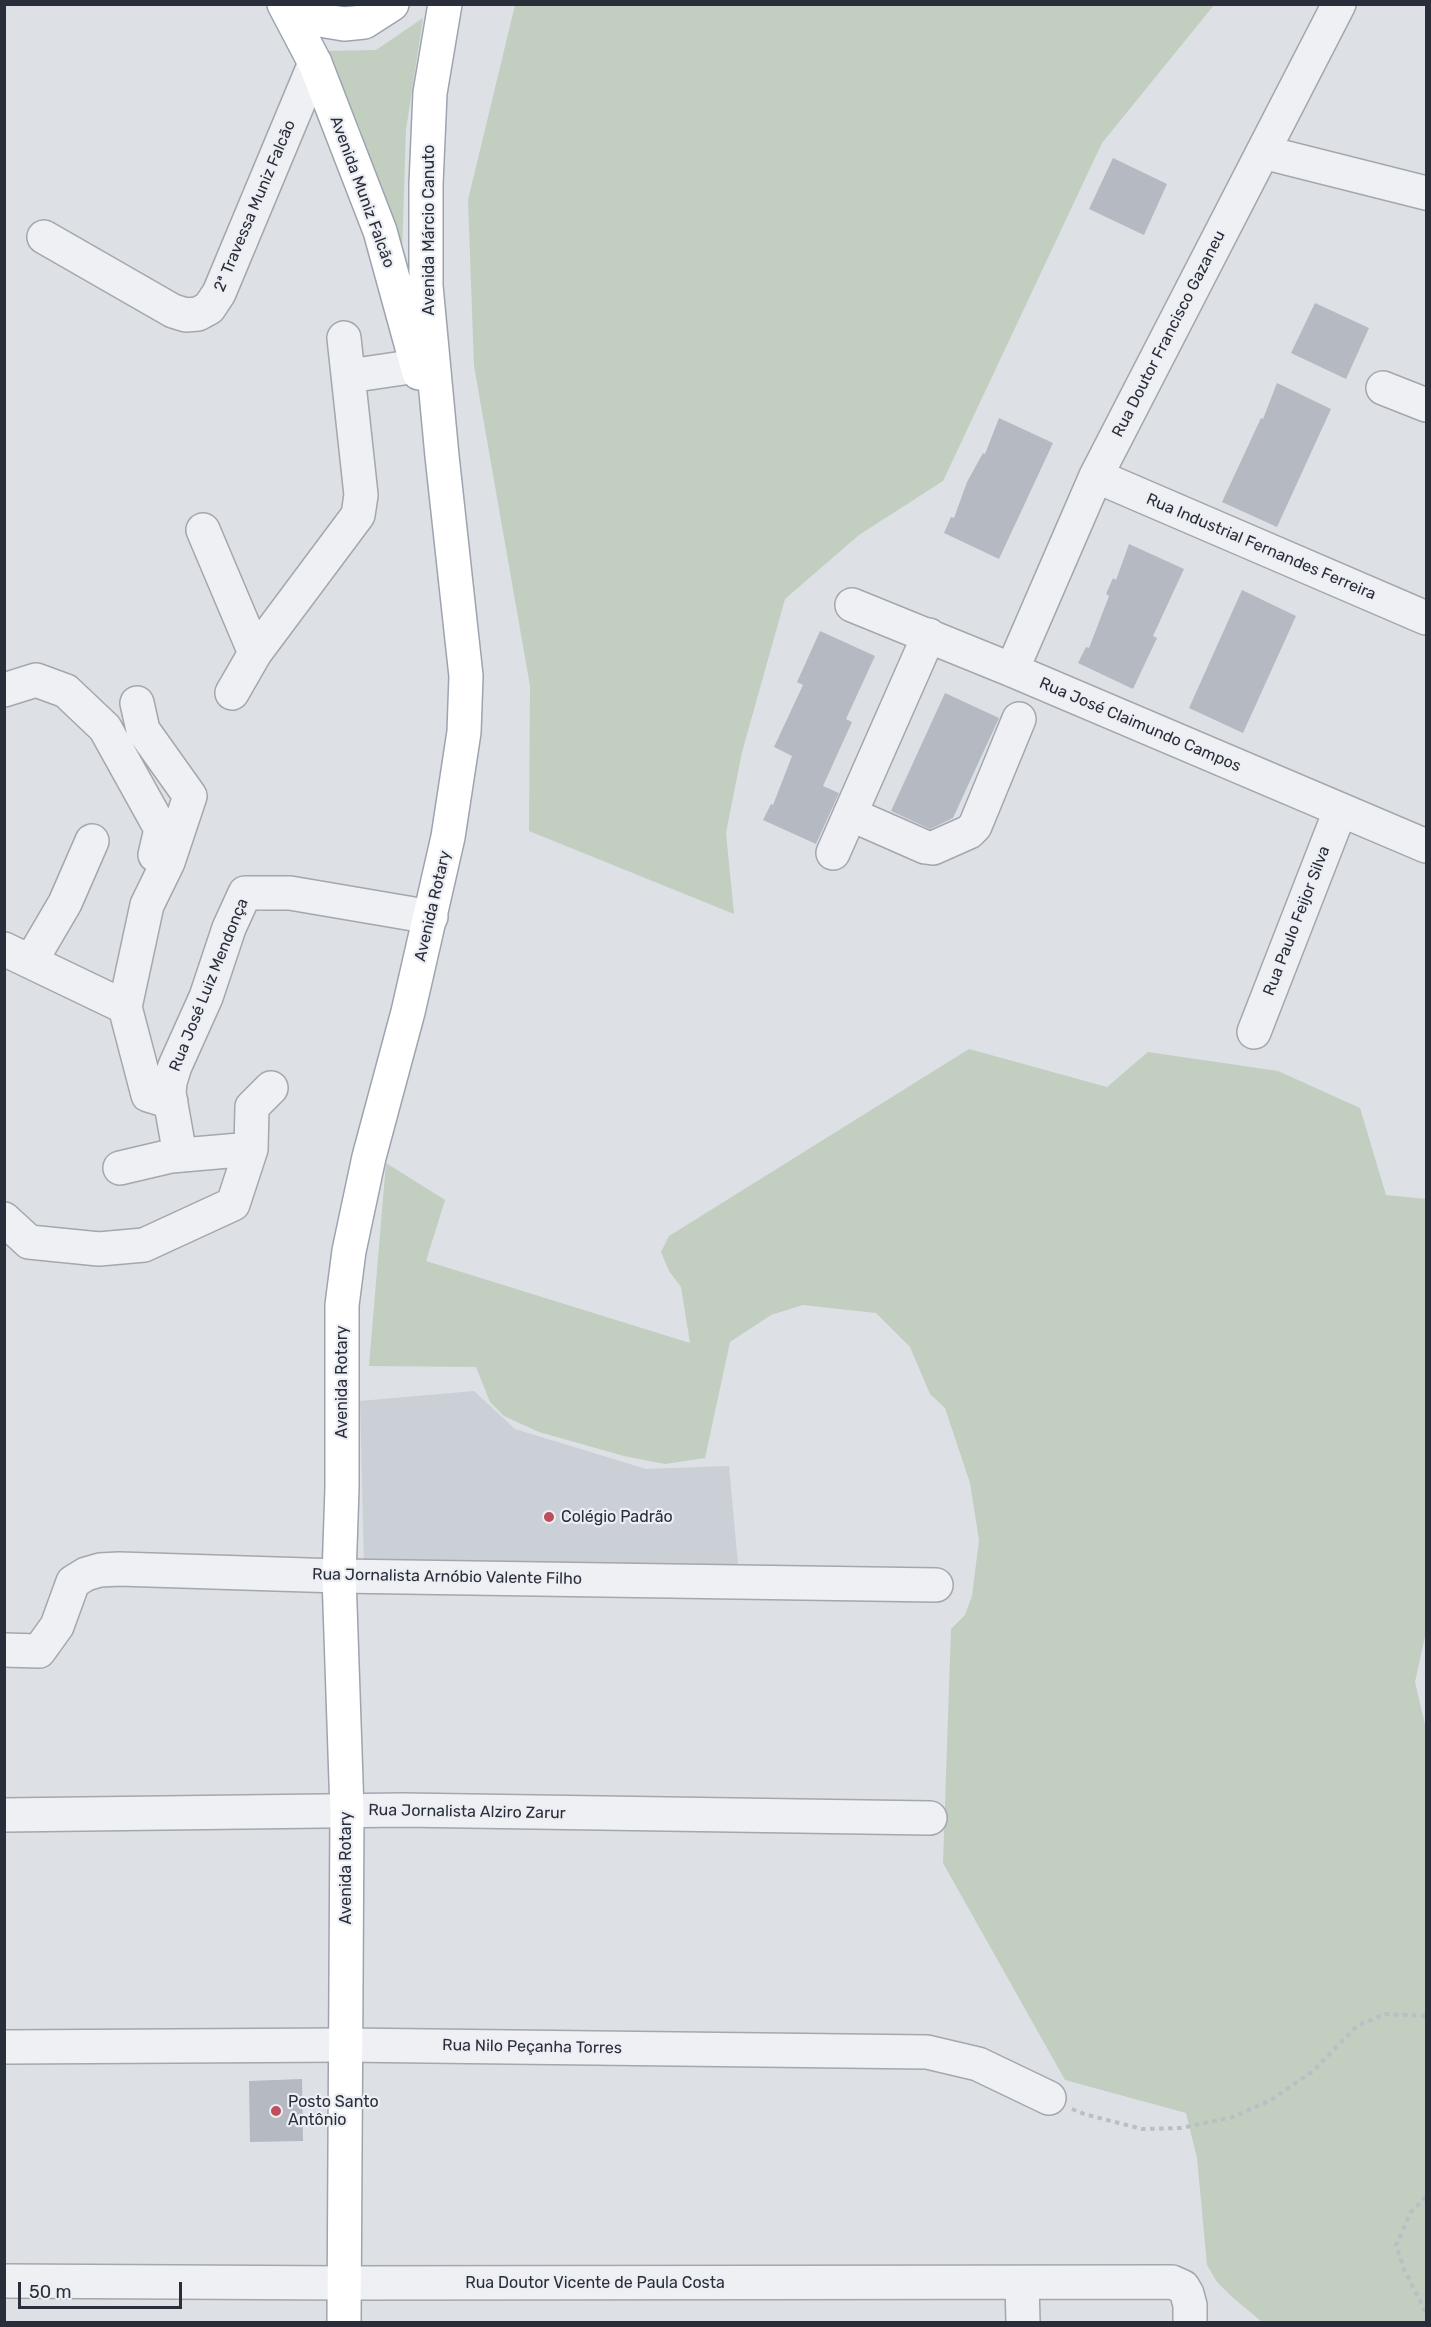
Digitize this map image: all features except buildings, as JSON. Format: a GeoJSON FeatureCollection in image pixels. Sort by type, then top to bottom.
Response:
{"type":"FeatureCollection","features":[{"type":"Feature","properties":{"kind":"main road"},"geometry":{"type":"LineString","coordinates":[[284,4],[299,13],[320,20],[344,24],[364,22],[392,4]]}},
{"type":"Feature","properties":{"kind":"main road","name":"Avenida Muniz Falcão"},"geometry":{"type":"LineString","coordinates":[[284,4],[315,63],[380,231],[442,456]]}},
{"type":"Feature","properties":{"kind":"main road","name":"Avenida Márcio Canuto"},"geometry":{"type":"LineString","coordinates":[[442,456],[426,286],[426,184],[430,93],[444,4]]}},
{"type":"Feature","properties":{"kind":"main road","name":"Avenida Rotary"},"geometry":{"type":"LineString","coordinates":[[345,2322],[347,1811],[339,1576],[342,1488],[342,1305],[349,1251],[369,1157],[431,917],[448,837],[464,732],[466,676],[442,456]]}},
{"type":"Feature","properties":{"kind":"street","name":"Rua Doutor Francisco Gazaneu"},"geometry":{"type":"LineString","coordinates":[[1012,670],[1096,476],[1339,4]]}},
{"type":"Feature","properties":{"kind":"street","name":"2ª Travessa Muniz Falcão"},"geometry":{"type":"LineString","coordinates":[[44,237],[173,311],[186,315],[198,314],[209,308],[219,293],[315,63]]}},
{"type":"Feature","properties":{"kind":"street"},"geometry":{"type":"LineString","coordinates":[[1263,152],[1426,193]]}},
{"type":"Feature","properties":{"kind":"street"},"geometry":{"type":"LineString","coordinates":[[232,693],[255,653],[358,515],[361,495],[344,338]]}},
{"type":"Feature","properties":{"kind":"street"},"geometry":{"type":"LineString","coordinates":[[349,376],[417,366]]}},
{"type":"Feature","properties":{"kind":"street"},"geometry":{"type":"LineString","coordinates":[[1383,388],[1426,405]]}},
{"type":"Feature","properties":{"kind":"street","name":"Rua Industrial Fernandes Ferreira"},"geometry":{"type":"LineString","coordinates":[[1096,476],[1426,618]]}},
{"type":"Feature","properties":{"kind":"street"},"geometry":{"type":"LineString","coordinates":[[203,530],[255,653]]}},
{"type":"Feature","properties":{"kind":"street","name":"Rua José Claimundo Campos"},"geometry":{"type":"LineString","coordinates":[[852,605],[929,635],[1426,846]]}},
{"type":"Feature","properties":{"kind":"street"},"geometry":{"type":"LineString","coordinates":[[833,853],[929,635]]}},
{"type":"Feature","properties":{"kind":"street"},"geometry":{"type":"LineString","coordinates":[[4,690],[36,680],[66,691],[105,728],[161,829],[155,855],[168,862]]}},
{"type":"Feature","properties":{"kind":"street"},"geometry":{"type":"LineString","coordinates":[[137,704],[143,730],[190,796],[168,862],[147,905],[125,1007],[148,1095],[171,1102]]}},
{"type":"Feature","properties":{"kind":"street"},"geometry":{"type":"LineString","coordinates":[[850,814],[925,847],[933,848],[969,832],[975,826],[1019,719]]}},
{"type":"Feature","properties":{"kind":"street","name":"Rua Paulo Feijor Silva"},"geometry":{"type":"LineString","coordinates":[[1254,1032],[1340,811]]}},
{"type":"Feature","properties":{"kind":"street"},"geometry":{"type":"LineString","coordinates":[[92,841],[65,903],[18,955],[125,1007]]}},
{"type":"Feature","properties":{"kind":"street","name":"Rua José Luiz Mendonça"},"geometry":{"type":"LineString","coordinates":[[180,1155],[170,1082],[174,1066],[206,997],[229,928],[245,892],[290,893],[431,917]]}},
{"type":"Feature","properties":{"kind":"street"},"geometry":{"type":"LineString","coordinates":[[4,1219],[30,1242],[99,1249],[144,1245],[233,1204],[251,1149],[252,1107],[271,1088]]}},
{"type":"Feature","properties":{"kind":"street"},"geometry":{"type":"LineString","coordinates":[[120,1168],[180,1155],[251,1149]]}},
{"type":"Feature","properties":{"kind":"street","name":"Rua Jornalista Arnóbio Valente Filho"},"geometry":{"type":"LineString","coordinates":[[4,1650],[39,1651],[57,1626],[73,1582],[86,1574],[100,1570],[936,1585]]}},
{"type":"Feature","properties":{"kind":"street","name":"Rua Jornalista Alziro Zarur"},"geometry":{"type":"LineString","coordinates":[[4,1815],[347,1811],[930,1818]]}},
{"type":"Feature","properties":{"kind":"street","name":"Rua Nilo Peçanha Torres"},"geometry":{"type":"LineString","coordinates":[[4,2047],[345,2045],[927,2052],[978,2064],[1049,2098]]}},
{"type":"Feature","properties":{"kind":"street","name":"Rua Doutor Vicente de Paula Costa"},"geometry":{"type":"LineString","coordinates":[[4,2281],[1172,2282],[1183,2287],[1190,2305],[1190,2322]]}},
{"type":"Feature","properties":{"kind":"street"},"geometry":{"type":"LineString","coordinates":[[1022,2283],[1023,2322]]}},
{"type":"Feature","properties":{"kind":"path"},"geometry":{"type":"LineString","coordinates":[[1049,2098],[1084,2114],[1142,2129],[1181,2128],[1233,2117],[1271,2100],[1312,2071],[1357,2026],[1384,2014],[1426,2016]]}},
{"type":"Feature","properties":{"kind":"path"},"geometry":{"type":"LineString","coordinates":[[1426,2197],[1411,2212],[1396,2245],[1404,2269],[1426,2313]]}},
{"type":"Feature","properties":{"kind":"shaded area","name":"Colégio Padrão"},"geometry":{"type":"Polygon","coordinates":[[[474,1391],[515,1429],[646,1469],[729,1466],[738,1564],[364,1565],[360,1401],[474,1391]]]}},
{"type":"Feature","properties":{"kind":"green space"},"geometry":{"type":"Polygon","coordinates":[[[515,5],[1214,5],[1102,143],[943,481],[859,535],[785,599],[742,752],[726,833],[734,914],[529,831],[530,686],[474,366],[468,200],[515,5]]]}},
{"type":"Feature","properties":{"kind":"green space"},"geometry":{"type":"Polygon","coordinates":[[[423,18],[406,130],[402,253],[359,126],[321,51],[376,50],[423,18]]]}},
{"type":"Feature","properties":{"kind":"green space"},"geometry":{"type":"Polygon","coordinates":[[[969,1049],[1107,1087],[1148,1052],[1278,1071],[1360,1108],[1386,1195],[1426,1199],[1426,1632],[1415,1682],[1426,1729],[1426,2322],[1262,2322],[1231,2296],[1217,2282],[1207,2265],[1197,2158],[1186,2113],[1065,2080],[943,1863],[951,1629],[965,1615],[972,1596],[979,1540],[970,1483],[945,1408],[930,1394],[910,1347],[876,1313],[803,1305],[771,1315],[730,1342],[705,1458],[665,1464],[624,1456],[539,1432],[504,1416],[490,1402],[476,1367],[369,1366],[386,1163],[445,1200],[426,1261],[690,1343],[681,1287],[669,1271],[661,1252],[669,1236],[969,1049]]]}},
{"type":"Feature","properties":{"kind":"place","name":"Colégio Padrão"},"geometry":{"type":"Point","coordinates":[549,1517]}},
{"type":"Feature","properties":{"kind":"place","name":"Posto Santo Antônio"},"geometry":{"type":"Point","coordinates":[276,2111]}}]}
